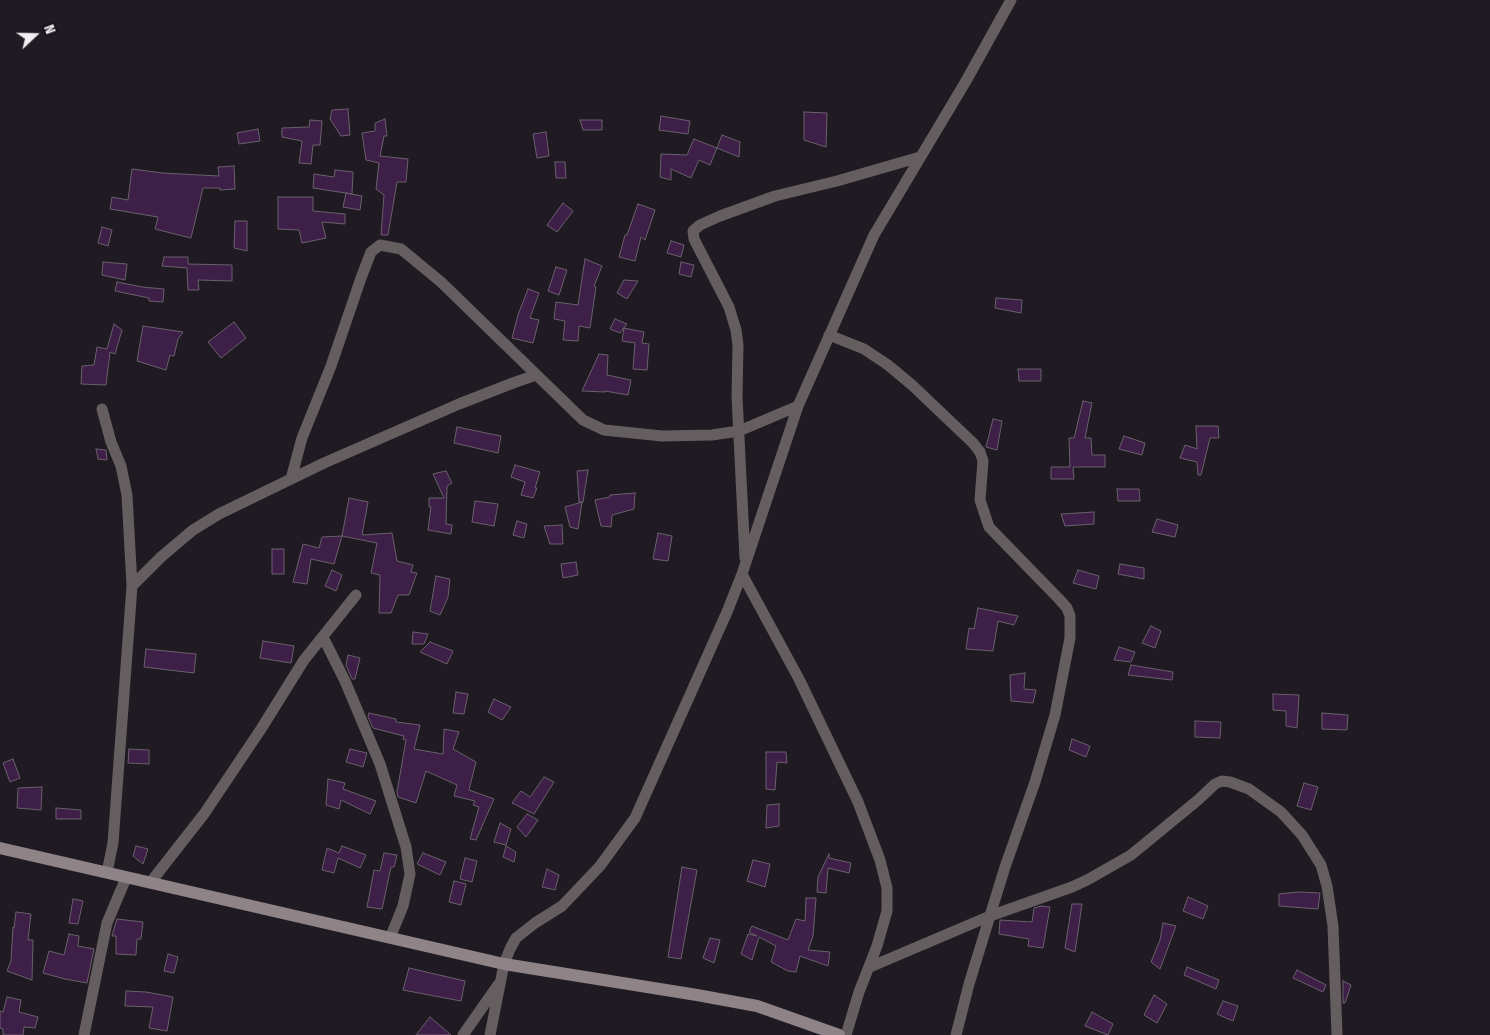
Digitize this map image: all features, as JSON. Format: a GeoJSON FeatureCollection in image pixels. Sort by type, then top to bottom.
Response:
{"type":"FeatureCollection","features":[{"type":"Feature","properties":{"kind":"main road"},"geometry":{"type":"LineString","coordinates":[[0,848],[504,964],[757,1006],[839,1035]]}},
{"type":"Feature","properties":{"kind":"street"},"geometry":{"type":"LineString","coordinates":[[490,1035],[504,964],[516,938],[562,906],[600,866],[635,818],[727,612],[744,569],[798,406],[874,235],[966,81],[1010,0]]}},
{"type":"Feature","properties":{"kind":"street"},"geometry":{"type":"LineString","coordinates":[[846,1035],[887,911],[887,888],[880,860],[858,802],[744,569],[736,330],[729,307],[694,239],[693,231],[700,225],[720,216],[775,196],[837,181],[920,157]]}},
{"type":"Feature","properties":{"kind":"street"},"geometry":{"type":"LineString","coordinates":[[291,479],[302,438],[331,366],[361,278],[371,252],[380,245],[400,249],[441,282],[583,420],[604,430],[662,436],[712,435],[739,431],[798,406]]}},
{"type":"Feature","properties":{"kind":"street"},"geometry":{"type":"LineString","coordinates":[[829,335],[864,349],[888,365],[973,443],[980,452],[983,461],[980,500],[989,527],[1053,592],[1067,608],[1070,616],[1070,638],[1055,715],[1036,782],[1005,867],[969,984],[956,1035]]}},
{"type":"Feature","properties":{"kind":"street"},"geometry":{"type":"LineString","coordinates":[[132,586],[162,556],[193,530],[219,514],[324,462],[460,404],[536,376]]}},
{"type":"Feature","properties":{"kind":"street"},"geometry":{"type":"LineString","coordinates":[[102,409],[111,442],[121,466],[127,495],[132,586],[113,843],[108,872]]}},
{"type":"Feature","properties":{"kind":"street"},"geometry":{"type":"LineString","coordinates":[[150,883],[204,814],[261,729],[304,660],[356,594]]}},
{"type":"Feature","properties":{"kind":"street"},"geometry":{"type":"LineString","coordinates":[[323,637],[345,681],[380,764],[406,847],[410,874],[403,906],[390,938]]}},
{"type":"Feature","properties":{"kind":"street"},"geometry":{"type":"LineString","coordinates":[[870,966],[990,916],[1072,887],[1131,855],[1216,784],[1222,781],[1230,782],[1249,789],[1281,812],[1302,835],[1322,866],[1333,926],[1337,1035]]}},
{"type":"Feature","properties":{"kind":"street"},"geometry":{"type":"LineString","coordinates":[[84,1035],[107,923],[126,878]]}},
{"type":"Feature","properties":{"kind":"street"},"geometry":{"type":"LineString","coordinates":[[463,1035],[500,982]]}},
{"type":"Feature","properties":{"kind":"building"},"geometry":{"type":"Polygon","coordinates":[[[348,109],[350,135],[341,136],[330,119],[332,110],[348,109]]]}},
{"type":"Feature","properties":{"kind":"building"},"geometry":{"type":"Polygon","coordinates":[[[804,112],[827,113],[826,147],[804,140],[804,112]]]}},
{"type":"Feature","properties":{"kind":"building"},"geometry":{"type":"Polygon","coordinates":[[[661,116],[690,121],[688,134],[659,130],[661,116]]]}},
{"type":"Feature","properties":{"kind":"building"},"geometry":{"type":"Polygon","coordinates":[[[385,119],[387,136],[384,136],[380,156],[408,159],[406,182],[397,182],[388,235],[381,235],[384,195],[376,189],[379,163],[366,160],[362,133],[375,131],[375,123],[385,119]]]}},
{"type":"Feature","properties":{"kind":"building"},"geometry":{"type":"Polygon","coordinates":[[[310,120],[322,121],[320,145],[313,145],[311,164],[299,163],[302,141],[282,137],[282,128],[309,127],[310,120]]]}},
{"type":"Feature","properties":{"kind":"building"},"geometry":{"type":"Polygon","coordinates":[[[580,120],[602,120],[602,130],[583,130],[580,120]]]}},
{"type":"Feature","properties":{"kind":"building"},"geometry":{"type":"Polygon","coordinates":[[[258,129],[260,141],[239,144],[237,133],[258,129]]]}},
{"type":"Feature","properties":{"kind":"building"},"geometry":{"type":"Polygon","coordinates":[[[546,132],[549,156],[537,158],[533,134],[546,132]]]}},
{"type":"Feature","properties":{"kind":"building"},"geometry":{"type":"Polygon","coordinates":[[[722,135],[740,142],[739,157],[717,148],[722,135]]]}},
{"type":"Feature","properties":{"kind":"building"},"geometry":{"type":"Polygon","coordinates":[[[694,139],[717,148],[710,165],[699,160],[691,178],[671,169],[671,180],[660,177],[661,154],[687,155],[694,139]]]}},
{"type":"Feature","properties":{"kind":"building"},"geometry":{"type":"Polygon","coordinates":[[[555,162],[565,162],[566,178],[556,178],[555,162]]]}},
{"type":"Feature","properties":{"kind":"building"},"geometry":{"type":"Polygon","coordinates":[[[234,166],[235,189],[203,188],[191,238],[155,229],[158,217],[110,209],[112,197],[128,200],[132,169],[162,173],[219,176],[218,167],[234,166]]]}},
{"type":"Feature","properties":{"kind":"building"},"geometry":{"type":"Polygon","coordinates":[[[335,170],[353,172],[352,194],[313,188],[314,174],[334,177],[335,170]]]}},
{"type":"Feature","properties":{"kind":"building"},"geometry":{"type":"Polygon","coordinates":[[[346,193],[362,196],[360,210],[343,207],[346,193]]]}},
{"type":"Feature","properties":{"kind":"building"},"geometry":{"type":"Polygon","coordinates":[[[278,197],[313,197],[313,211],[345,214],[345,224],[322,222],[326,238],[302,243],[299,230],[278,229],[278,197]]]}},
{"type":"Feature","properties":{"kind":"building"},"geometry":{"type":"Polygon","coordinates":[[[563,203],[573,211],[557,232],[547,225],[563,203]]]}},
{"type":"Feature","properties":{"kind":"building"},"geometry":{"type":"Polygon","coordinates":[[[638,204],[655,210],[645,240],[641,237],[635,261],[619,257],[625,235],[627,235],[638,204]]]}},
{"type":"Feature","properties":{"kind":"building"},"geometry":{"type":"Polygon","coordinates":[[[235,221],[247,221],[247,251],[234,248],[235,221]]]}},
{"type":"Feature","properties":{"kind":"building"},"geometry":{"type":"Polygon","coordinates":[[[102,227],[112,230],[108,246],[98,243],[102,227]]]}},
{"type":"Feature","properties":{"kind":"building"},"geometry":{"type":"Polygon","coordinates":[[[671,241],[684,245],[681,257],[667,253],[671,241]]]}},
{"type":"Feature","properties":{"kind":"building"},"geometry":{"type":"Polygon","coordinates":[[[164,257],[188,257],[188,264],[232,265],[232,281],[198,280],[199,290],[188,290],[187,268],[162,266],[164,257]]]}},
{"type":"Feature","properties":{"kind":"building"},"geometry":{"type":"Polygon","coordinates":[[[585,259],[602,266],[594,286],[596,287],[590,328],[579,326],[578,341],[563,340],[565,321],[554,319],[556,302],[578,305],[585,259]]]}},
{"type":"Feature","properties":{"kind":"building"},"geometry":{"type":"Polygon","coordinates":[[[103,262],[127,264],[125,280],[102,275],[103,262]]]}},
{"type":"Feature","properties":{"kind":"building"},"geometry":{"type":"Polygon","coordinates":[[[681,262],[694,265],[691,277],[679,274],[681,262]]]}},
{"type":"Feature","properties":{"kind":"building"},"geometry":{"type":"Polygon","coordinates":[[[556,267],[567,270],[559,295],[548,291],[556,267]]]}},
{"type":"Feature","properties":{"kind":"building"},"geometry":{"type":"Polygon","coordinates":[[[624,280],[638,281],[627,299],[617,293],[624,280]]]}},
{"type":"Feature","properties":{"kind":"building"},"geometry":{"type":"Polygon","coordinates":[[[117,282],[164,289],[163,302],[149,301],[149,298],[115,291],[117,282]]]}},
{"type":"Feature","properties":{"kind":"building"},"geometry":{"type":"Polygon","coordinates":[[[528,289],[539,293],[530,318],[539,320],[533,343],[512,338],[528,289]]]}},
{"type":"Feature","properties":{"kind":"building"},"geometry":{"type":"Polygon","coordinates":[[[996,298],[1022,300],[1021,313],[995,308],[996,298]]]}},
{"type":"Feature","properties":{"kind":"building"},"geometry":{"type":"Polygon","coordinates":[[[615,319],[627,324],[620,333],[610,329],[615,319]]]}},
{"type":"Feature","properties":{"kind":"building"},"geometry":{"type":"Polygon","coordinates":[[[234,322],[246,338],[221,358],[208,342],[234,322]]]}},
{"type":"Feature","properties":{"kind":"building"},"geometry":{"type":"Polygon","coordinates":[[[114,324],[122,330],[115,354],[110,352],[106,385],[81,384],[82,366],[94,365],[97,347],[107,349],[114,324]]]}},
{"type":"Feature","properties":{"kind":"building"},"geometry":{"type":"Polygon","coordinates":[[[143,326],[183,332],[178,339],[174,356],[170,355],[166,370],[137,361],[143,326]]]}},
{"type":"Feature","properties":{"kind":"building"},"geometry":{"type":"Polygon","coordinates":[[[624,328],[644,332],[642,343],[649,344],[647,370],[633,369],[635,343],[622,341],[624,328]]]}},
{"type":"Feature","properties":{"kind":"building"},"geometry":{"type":"Polygon","coordinates":[[[599,354],[608,355],[607,375],[631,380],[628,395],[605,391],[582,391],[599,354]]]}},
{"type":"Feature","properties":{"kind":"building"},"geometry":{"type":"Polygon","coordinates":[[[1018,369],[1041,369],[1041,381],[1019,381],[1018,369]]]}},
{"type":"Feature","properties":{"kind":"building"},"geometry":{"type":"Polygon","coordinates":[[[1083,401],[1092,403],[1085,438],[1091,438],[1092,455],[1105,455],[1105,467],[1073,467],[1074,479],[1051,479],[1051,467],[1070,467],[1069,438],[1074,438],[1083,401]]]}},
{"type":"Feature","properties":{"kind":"building"},"geometry":{"type":"Polygon","coordinates":[[[993,419],[1002,421],[997,450],[986,447],[993,419]]]}},
{"type":"Feature","properties":{"kind":"building"},"geometry":{"type":"Polygon","coordinates":[[[1196,426],[1218,426],[1219,438],[1210,438],[1201,475],[1198,475],[1197,462],[1180,458],[1185,445],[1197,449],[1196,426]]]}},
{"type":"Feature","properties":{"kind":"building"},"geometry":{"type":"Polygon","coordinates":[[[457,427],[501,436],[498,453],[454,443],[457,427]]]}},
{"type":"Feature","properties":{"kind":"building"},"geometry":{"type":"Polygon","coordinates":[[[1124,436],[1145,443],[1142,455],[1119,449],[1124,436]]]}},
{"type":"Feature","properties":{"kind":"building"},"geometry":{"type":"Polygon","coordinates":[[[96,449],[106,450],[107,460],[98,459],[96,449]]]}},
{"type":"Feature","properties":{"kind":"building"},"geometry":{"type":"Polygon","coordinates":[[[515,465],[540,472],[533,498],[521,495],[525,482],[511,477],[515,465]]]}},
{"type":"Feature","properties":{"kind":"building"},"geometry":{"type":"Polygon","coordinates":[[[588,470],[583,502],[579,502],[577,471],[588,470]]]}},
{"type":"Feature","properties":{"kind":"building"},"geometry":{"type":"Polygon","coordinates":[[[446,471],[452,483],[447,486],[446,524],[452,525],[451,534],[428,530],[431,507],[429,507],[429,498],[444,498],[433,474],[446,471]]]}},
{"type":"Feature","properties":{"kind":"building"},"geometry":{"type":"Polygon","coordinates":[[[1117,489],[1139,489],[1140,501],[1118,501],[1117,489]]]}},
{"type":"Feature","properties":{"kind":"building"},"geometry":{"type":"Polygon","coordinates":[[[635,493],[634,509],[612,515],[611,527],[601,526],[595,500],[610,497],[610,495],[635,493]]]}},
{"type":"Feature","properties":{"kind":"building"},"geometry":{"type":"Polygon","coordinates":[[[349,498],[368,502],[362,535],[392,533],[397,561],[413,565],[411,572],[417,573],[409,595],[398,595],[391,613],[379,613],[380,575],[371,573],[377,543],[342,536],[349,498]]]}},
{"type":"Feature","properties":{"kind":"building"},"geometry":{"type":"Polygon","coordinates":[[[475,501],[498,504],[494,526],[472,522],[475,501]]]}},
{"type":"Feature","properties":{"kind":"building"},"geometry":{"type":"Polygon","coordinates":[[[582,502],[578,529],[570,527],[565,507],[582,502]]]}},
{"type":"Feature","properties":{"kind":"building"},"geometry":{"type":"Polygon","coordinates":[[[1094,512],[1094,524],[1065,526],[1061,514],[1094,512]]]}},
{"type":"Feature","properties":{"kind":"building"},"geometry":{"type":"Polygon","coordinates":[[[1157,519],[1178,525],[1175,537],[1152,532],[1157,519]]]}},
{"type":"Feature","properties":{"kind":"building"},"geometry":{"type":"Polygon","coordinates":[[[517,521],[527,524],[524,538],[513,535],[517,521]]]}},
{"type":"Feature","properties":{"kind":"building"},"geometry":{"type":"Polygon","coordinates":[[[562,525],[563,544],[550,544],[544,526],[562,525]]]}},
{"type":"Feature","properties":{"kind":"building"},"geometry":{"type":"Polygon","coordinates":[[[658,533],[672,536],[668,561],[653,559],[658,533]]]}},
{"type":"Feature","properties":{"kind":"building"},"geometry":{"type":"Polygon","coordinates":[[[342,536],[334,564],[311,559],[307,584],[293,582],[303,544],[319,548],[322,537],[342,536]]]}},
{"type":"Feature","properties":{"kind":"building"},"geometry":{"type":"Polygon","coordinates":[[[272,549],[284,549],[284,574],[272,574],[272,549]]]}},
{"type":"Feature","properties":{"kind":"building"},"geometry":{"type":"Polygon","coordinates":[[[576,562],[578,575],[563,578],[561,564],[576,562]]]}},
{"type":"Feature","properties":{"kind":"building"},"geometry":{"type":"Polygon","coordinates":[[[1120,564],[1144,568],[1144,579],[1118,574],[1120,564]]]}},
{"type":"Feature","properties":{"kind":"building"},"geometry":{"type":"Polygon","coordinates":[[[332,570],[342,575],[336,591],[325,586],[332,570]]]}},
{"type":"Feature","properties":{"kind":"building"},"geometry":{"type":"Polygon","coordinates":[[[1078,570],[1099,576],[1096,589],[1073,583],[1078,570]]]}},
{"type":"Feature","properties":{"kind":"building"},"geometry":{"type":"Polygon","coordinates":[[[436,576],[450,579],[448,597],[440,615],[430,611],[436,576]]]}},
{"type":"Feature","properties":{"kind":"building"},"geometry":{"type":"Polygon","coordinates":[[[978,608],[1018,616],[1014,625],[998,621],[993,651],[966,649],[969,628],[974,629],[978,608]]]}},
{"type":"Feature","properties":{"kind":"building"},"geometry":{"type":"Polygon","coordinates":[[[1151,626],[1161,631],[1155,648],[1142,643],[1151,626]]]}},
{"type":"Feature","properties":{"kind":"building"},"geometry":{"type":"Polygon","coordinates":[[[413,632],[428,634],[424,644],[412,644],[413,632]]]}},
{"type":"Feature","properties":{"kind":"building"},"geometry":{"type":"Polygon","coordinates":[[[263,641],[294,646],[291,663],[260,658],[263,641]]]}},
{"type":"Feature","properties":{"kind":"building"},"geometry":{"type":"Polygon","coordinates":[[[430,642],[453,651],[447,664],[420,652],[430,642]]]}},
{"type":"Feature","properties":{"kind":"building"},"geometry":{"type":"Polygon","coordinates":[[[1119,647],[1135,652],[1131,662],[1114,660],[1119,647]]]}},
{"type":"Feature","properties":{"kind":"building"},"geometry":{"type":"Polygon","coordinates":[[[146,649],[196,654],[194,673],[144,667],[146,649]]]}},
{"type":"Feature","properties":{"kind":"building"},"geometry":{"type":"Polygon","coordinates":[[[348,655],[360,658],[355,679],[352,679],[346,665],[348,655]]]}},
{"type":"Feature","properties":{"kind":"building"},"geometry":{"type":"Polygon","coordinates":[[[1131,665],[1173,672],[1172,680],[1128,675],[1131,665]]]}},
{"type":"Feature","properties":{"kind":"building"},"geometry":{"type":"Polygon","coordinates":[[[1025,673],[1024,689],[1036,690],[1033,703],[1011,701],[1010,675],[1025,673]]]}},
{"type":"Feature","properties":{"kind":"building"},"geometry":{"type":"Polygon","coordinates":[[[456,692],[468,694],[464,714],[453,713],[456,692]]]}},
{"type":"Feature","properties":{"kind":"building"},"geometry":{"type":"Polygon","coordinates":[[[1273,694],[1299,695],[1297,728],[1286,726],[1286,711],[1273,710],[1273,694]]]}},
{"type":"Feature","properties":{"kind":"building"},"geometry":{"type":"Polygon","coordinates":[[[494,699],[511,707],[502,720],[488,712],[494,699]]]}},
{"type":"Feature","properties":{"kind":"building"},"geometry":{"type":"Polygon","coordinates":[[[369,713],[396,719],[396,722],[420,725],[414,749],[443,754],[444,729],[459,732],[453,749],[476,762],[469,790],[494,799],[476,840],[470,839],[479,807],[473,805],[475,801],[454,796],[457,785],[426,771],[416,803],[398,797],[397,792],[406,740],[403,739],[404,736],[373,728],[368,717],[369,713]]]}},
{"type":"Feature","properties":{"kind":"building"},"geometry":{"type":"Polygon","coordinates":[[[1322,713],[1348,715],[1347,730],[1322,729],[1322,713]]]}},
{"type":"Feature","properties":{"kind":"building"},"geometry":{"type":"Polygon","coordinates":[[[1195,721],[1221,722],[1220,738],[1195,737],[1195,721]]]}},
{"type":"Feature","properties":{"kind":"building"},"geometry":{"type":"Polygon","coordinates":[[[1072,739],[1090,746],[1086,757],[1069,750],[1072,739]]]}},
{"type":"Feature","properties":{"kind":"building"},"geometry":{"type":"Polygon","coordinates":[[[129,749],[149,750],[149,764],[128,763],[129,749]]]}},
{"type":"Feature","properties":{"kind":"building"},"geometry":{"type":"Polygon","coordinates":[[[350,749],[367,753],[363,767],[346,762],[350,749]]]}},
{"type":"Feature","properties":{"kind":"building"},"geometry":{"type":"Polygon","coordinates":[[[766,752],[786,752],[787,763],[777,762],[775,790],[766,789],[766,752]]]}},
{"type":"Feature","properties":{"kind":"building"},"geometry":{"type":"Polygon","coordinates":[[[13,759],[20,778],[10,782],[3,763],[13,759]]]}},
{"type":"Feature","properties":{"kind":"building"},"geometry":{"type":"Polygon","coordinates":[[[544,777],[554,782],[534,814],[512,803],[521,791],[530,797],[544,777]]]}},
{"type":"Feature","properties":{"kind":"building"},"geometry":{"type":"Polygon","coordinates":[[[328,779],[345,783],[343,789],[376,801],[370,814],[341,800],[339,809],[326,805],[328,779]]]}},
{"type":"Feature","properties":{"kind":"building"},"geometry":{"type":"Polygon","coordinates":[[[1304,783],[1318,787],[1311,810],[1297,806],[1304,783]]]}},
{"type":"Feature","properties":{"kind":"building"},"geometry":{"type":"Polygon","coordinates":[[[42,787],[41,810],[17,808],[18,788],[42,787]]]}},
{"type":"Feature","properties":{"kind":"building"},"geometry":{"type":"Polygon","coordinates":[[[779,804],[779,826],[766,828],[767,805],[779,804]]]}},
{"type":"Feature","properties":{"kind":"building"},"geometry":{"type":"Polygon","coordinates":[[[56,808],[81,810],[81,819],[56,819],[56,808]]]}},
{"type":"Feature","properties":{"kind":"building"},"geometry":{"type":"Polygon","coordinates":[[[527,814],[538,820],[526,837],[517,827],[527,814]]]}},
{"type":"Feature","properties":{"kind":"building"},"geometry":{"type":"Polygon","coordinates":[[[500,823],[511,829],[506,845],[494,842],[500,823]]]}},
{"type":"Feature","properties":{"kind":"building"},"geometry":{"type":"Polygon","coordinates":[[[136,846],[148,849],[143,864],[133,856],[136,846]]]}},
{"type":"Feature","properties":{"kind":"building"},"geometry":{"type":"Polygon","coordinates":[[[342,846],[366,855],[360,868],[338,858],[334,873],[322,870],[327,848],[339,853],[342,846]]]}},
{"type":"Feature","properties":{"kind":"building"},"geometry":{"type":"Polygon","coordinates":[[[506,846],[516,852],[514,862],[503,857],[506,846]]]}},
{"type":"Feature","properties":{"kind":"building"},"geometry":{"type":"Polygon","coordinates":[[[384,853],[397,855],[394,867],[391,867],[382,909],[367,907],[374,870],[380,871],[384,853]]]}},
{"type":"Feature","properties":{"kind":"building"},"geometry":{"type":"Polygon","coordinates":[[[423,853],[446,862],[440,875],[417,864],[423,853]]]}},
{"type":"Feature","properties":{"kind":"building"},"geometry":{"type":"Polygon","coordinates":[[[829,854],[829,858],[851,863],[849,873],[828,868],[826,893],[817,892],[818,877],[829,854]]]}},
{"type":"Feature","properties":{"kind":"building"},"geometry":{"type":"Polygon","coordinates":[[[465,858],[477,861],[472,882],[460,879],[465,858]]]}},
{"type":"Feature","properties":{"kind":"building"},"geometry":{"type":"Polygon","coordinates":[[[753,860],[770,864],[765,887],[747,881],[753,860]]]}},
{"type":"Feature","properties":{"kind":"building"},"geometry":{"type":"Polygon","coordinates":[[[682,867],[697,870],[681,959],[668,957],[682,867]]]}},
{"type":"Feature","properties":{"kind":"building"},"geometry":{"type":"Polygon","coordinates":[[[547,869],[559,875],[555,890],[542,887],[547,869]]]}},
{"type":"Feature","properties":{"kind":"building"},"geometry":{"type":"Polygon","coordinates":[[[454,881],[466,884],[461,905],[449,902],[454,881]]]}},
{"type":"Feature","properties":{"kind":"building"},"geometry":{"type":"Polygon","coordinates":[[[1298,892],[1320,893],[1318,909],[1279,906],[1279,894],[1298,892]]]}},
{"type":"Feature","properties":{"kind":"building"},"geometry":{"type":"Polygon","coordinates":[[[1188,897],[1208,906],[1203,919],[1183,911],[1188,897]]]}},
{"type":"Feature","properties":{"kind":"building"},"geometry":{"type":"Polygon","coordinates":[[[806,898],[816,898],[813,936],[808,950],[830,952],[828,966],[800,956],[796,972],[788,971],[771,962],[776,946],[759,937],[752,960],[741,954],[748,934],[757,936],[749,932],[752,926],[788,940],[796,919],[805,921],[806,898]]]}},
{"type":"Feature","properties":{"kind":"building"},"geometry":{"type":"Polygon","coordinates":[[[73,899],[83,901],[78,924],[69,923],[73,899]]]}},
{"type":"Feature","properties":{"kind":"building"},"geometry":{"type":"Polygon","coordinates":[[[1072,904],[1082,904],[1075,952],[1065,948],[1072,904]]]}},
{"type":"Feature","properties":{"kind":"building"},"geometry":{"type":"Polygon","coordinates":[[[1041,906],[1050,907],[1043,948],[1028,946],[1029,939],[999,934],[1000,920],[1032,922],[1034,908],[1041,906]]]}},
{"type":"Feature","properties":{"kind":"building"},"geometry":{"type":"Polygon","coordinates":[[[16,912],[31,914],[28,940],[33,940],[32,980],[7,971],[11,961],[16,912]]]}},
{"type":"Feature","properties":{"kind":"building"},"geometry":{"type":"Polygon","coordinates":[[[117,919],[143,922],[141,939],[137,939],[136,955],[116,954],[116,936],[112,936],[117,919]]]}},
{"type":"Feature","properties":{"kind":"building"},"geometry":{"type":"Polygon","coordinates":[[[1163,923],[1176,926],[1160,969],[1151,962],[1160,940],[1163,923]]]}},
{"type":"Feature","properties":{"kind":"building"},"geometry":{"type":"Polygon","coordinates":[[[69,934],[79,936],[78,946],[94,949],[87,983],[43,973],[49,951],[64,955],[69,934]]]}},
{"type":"Feature","properties":{"kind":"building"},"geometry":{"type":"Polygon","coordinates":[[[710,938],[720,940],[714,963],[703,958],[710,938]]]}},
{"type":"Feature","properties":{"kind":"building"},"geometry":{"type":"Polygon","coordinates":[[[168,954],[178,957],[174,973],[164,971],[168,954]]]}},
{"type":"Feature","properties":{"kind":"building"},"geometry":{"type":"Polygon","coordinates":[[[1187,967],[1219,980],[1216,989],[1184,975],[1187,967]]]}},
{"type":"Feature","properties":{"kind":"building"},"geometry":{"type":"Polygon","coordinates":[[[409,968],[465,981],[461,1001],[403,990],[409,968]]]}},
{"type":"Feature","properties":{"kind":"building"},"geometry":{"type":"Polygon","coordinates":[[[1297,970],[1326,985],[1323,992],[1293,978],[1297,970]]]}},
{"type":"Feature","properties":{"kind":"building"},"geometry":{"type":"Polygon","coordinates":[[[1343,981],[1351,985],[1345,1003],[1343,1003],[1343,981]]]}},
{"type":"Feature","properties":{"kind":"building"},"geometry":{"type":"Polygon","coordinates":[[[126,991],[146,992],[173,997],[167,1031],[149,1028],[153,1007],[125,1006],[126,991]]]}},
{"type":"Feature","properties":{"kind":"building"},"geometry":{"type":"Polygon","coordinates":[[[1154,995],[1167,1004],[1157,1023],[1144,1015],[1154,995]]]}},
{"type":"Feature","properties":{"kind":"building"},"geometry":{"type":"Polygon","coordinates":[[[7,997],[21,1000],[19,1012],[38,1017],[35,1028],[24,1027],[23,1035],[3,1035],[3,1029],[0,1028],[0,1011],[3,1012],[7,997]]]}},
{"type":"Feature","properties":{"kind":"building"},"geometry":{"type":"Polygon","coordinates":[[[1223,1001],[1238,1006],[1233,1021],[1217,1014],[1223,1001]]]}},
{"type":"Feature","properties":{"kind":"building"},"geometry":{"type":"Polygon","coordinates":[[[1092,1012],[1113,1024],[1108,1035],[1085,1026],[1092,1012]]]}},
{"type":"Feature","properties":{"kind":"building"},"geometry":{"type":"Polygon","coordinates":[[[430,1017],[451,1035],[416,1035],[430,1017]]]}}]}
